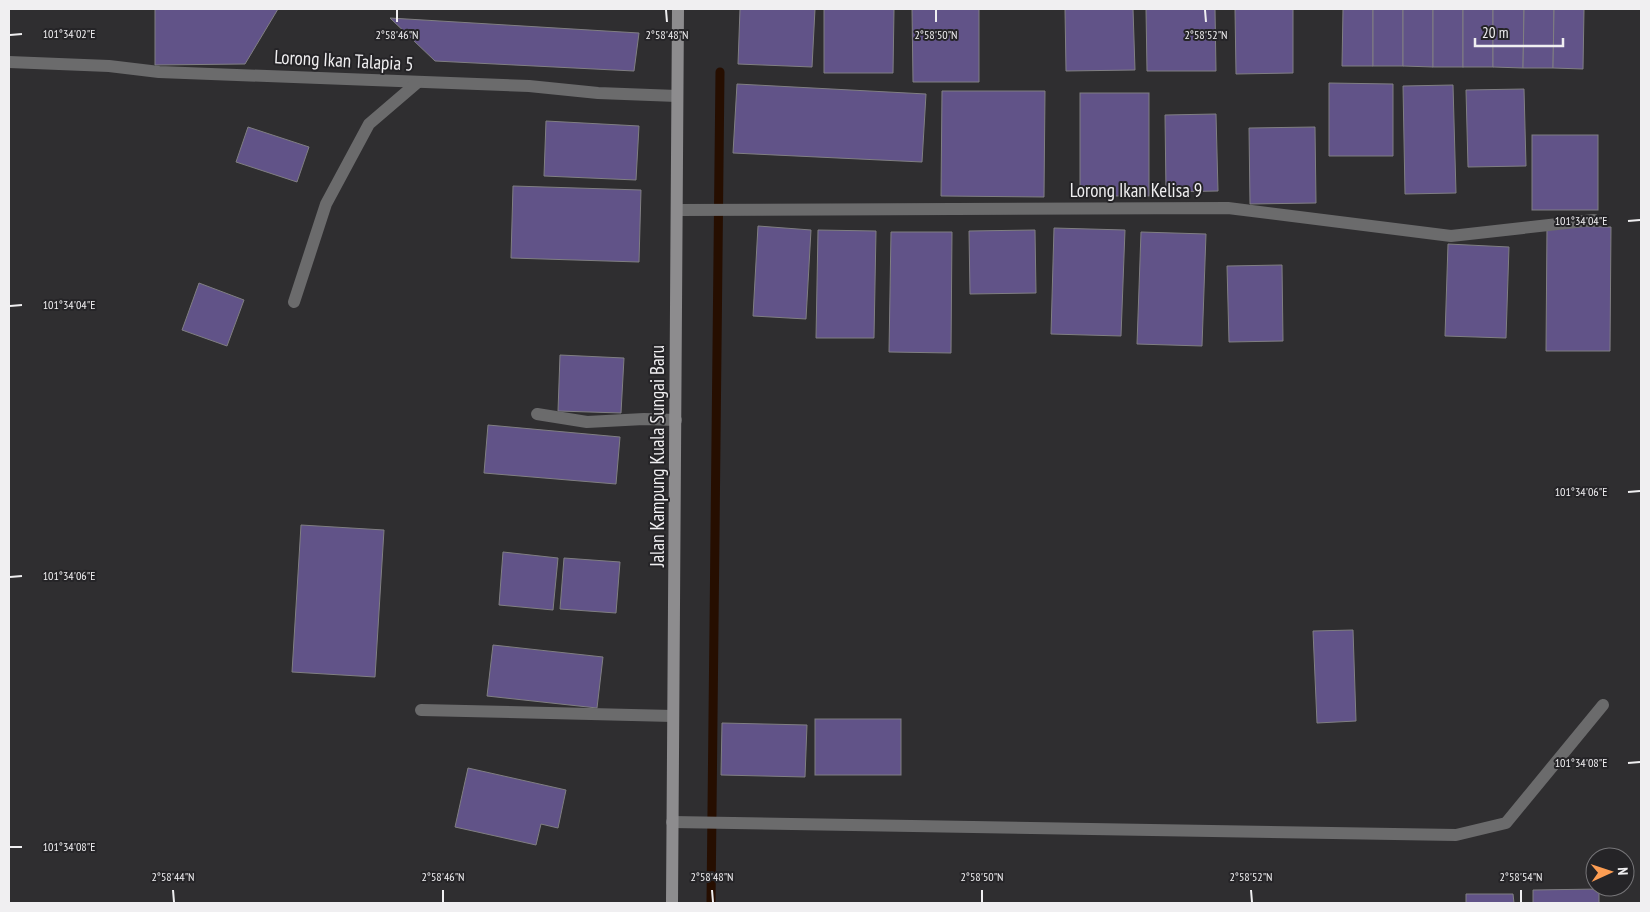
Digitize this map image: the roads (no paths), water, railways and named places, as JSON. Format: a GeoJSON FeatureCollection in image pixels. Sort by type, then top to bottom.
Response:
{"type":"FeatureCollection","features":[{"type":"Feature","properties":{"kind":"street","name":"Jalan Kampung Kuala Sungai Baru"},"geometry":{"type":"LineString","coordinates":[[672,903],[678,9]]}},
{"type":"Feature","properties":{"kind":"street","name":"Lorong Ikan Talapia 5"},"geometry":{"type":"LineString","coordinates":[[9,62],[109,66],[159,72],[528,86],[598,93],[677,96]]}},
{"type":"Feature","properties":{"kind":"street"},"geometry":{"type":"LineString","coordinates":[[294,302],[326,204],[368,124],[418,82]]}},
{"type":"Feature","properties":{"kind":"street","name":"Lorong Ikan Kelisa 9"},"geometry":{"type":"LineString","coordinates":[[677,210],[1228,208],[1451,236],[1594,220]]}},
{"type":"Feature","properties":{"kind":"street"},"geometry":{"type":"LineString","coordinates":[[538,414],[587,422],[636,419],[676,420]]}},
{"type":"Feature","properties":{"kind":"street"},"geometry":{"type":"LineString","coordinates":[[672,822],[1456,835],[1506,823],[1604,704]]}},
{"type":"Feature","properties":{"kind":"street"},"geometry":{"type":"LineString","coordinates":[[421,710],[673,716]]}},
{"type":"Feature","properties":{"kind":"waterway"},"geometry":{"type":"LineString","coordinates":[[711,903],[720,72]]}}]}
